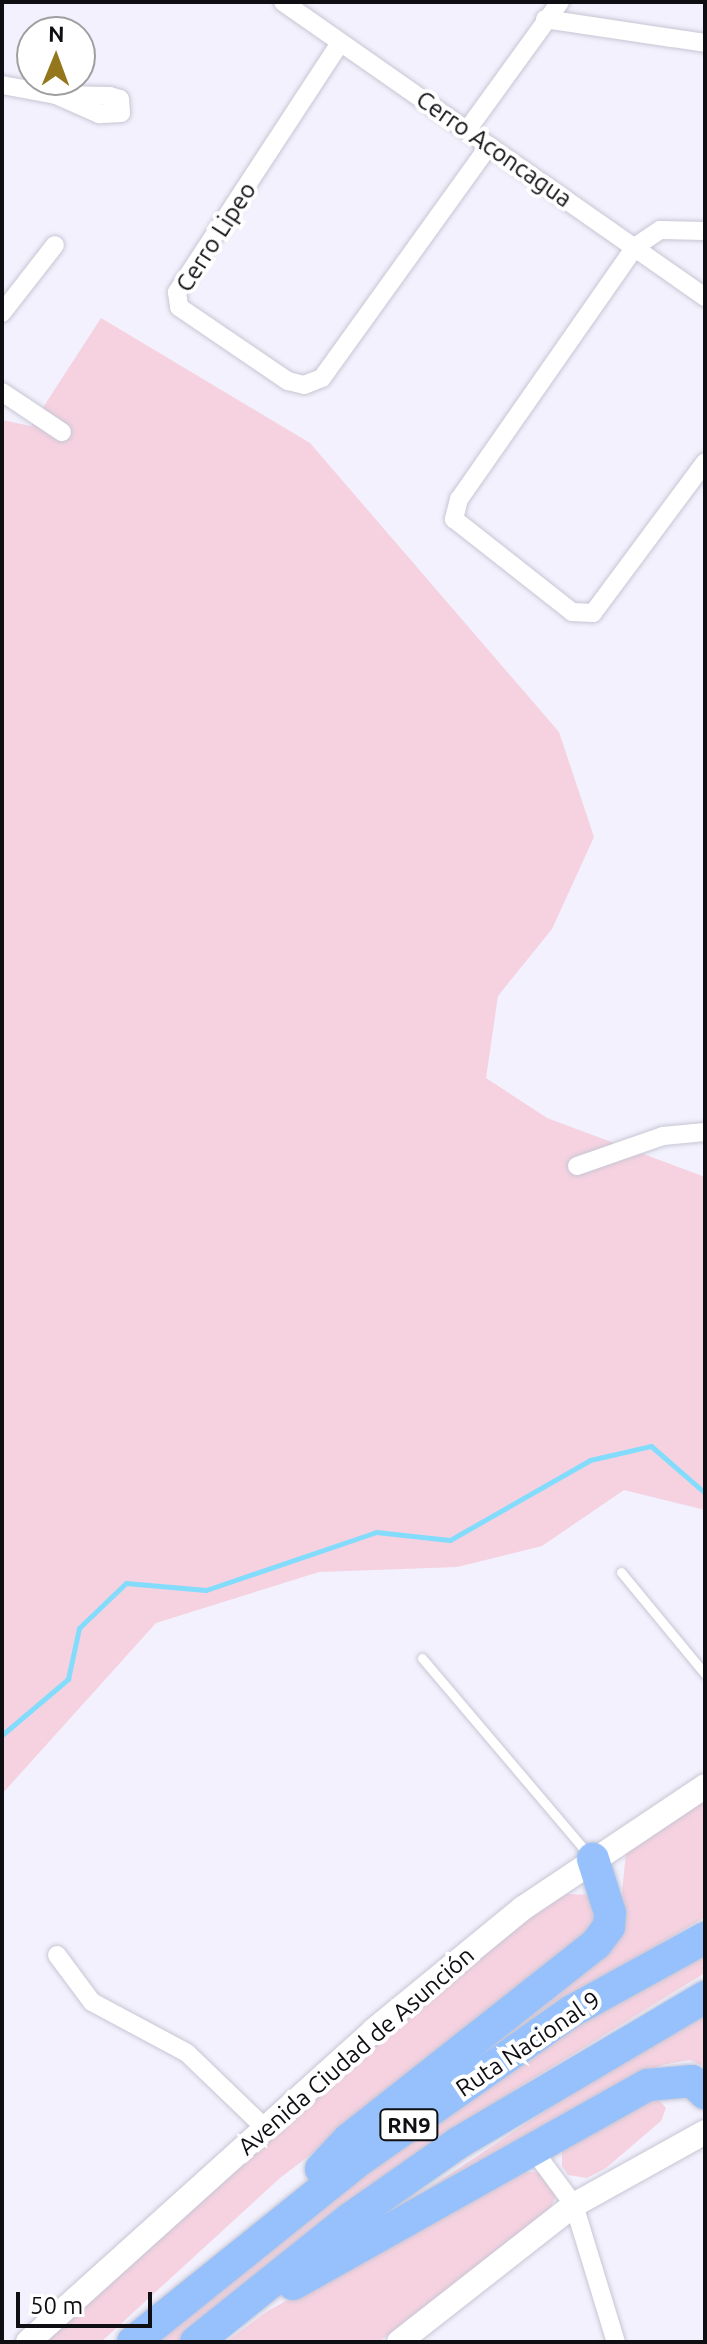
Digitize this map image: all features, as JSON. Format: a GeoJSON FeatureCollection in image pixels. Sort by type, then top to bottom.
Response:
{"type":"FeatureCollection","features":[{"type":"Feature","properties":{"kind":"highway"},"geometry":{"type":"LineString","coordinates":[[216,2276],[349,2139],[596,1944],[609,1927],[610,1913],[593,1859]]}},
{"type":"Feature","properties":{"kind":"highway","name":"Ruta Nacional 9"},"geometry":{"type":"LineString","coordinates":[[133,2342],[354,2164],[572,2011],[705,1938]]}},
{"type":"Feature","properties":{"kind":"highway","name":"Ruta Nacional 9"},"geometry":{"type":"LineString","coordinates":[[207,2334],[351,2218],[458,2143],[705,1997]]}},
{"type":"Feature","properties":{"kind":"highway"},"geometry":{"type":"LineString","coordinates":[[207,2334],[648,2085],[692,2081],[705,2093]]}},
{"type":"Feature","properties":{"kind":"street","name":"Cerro Aconcagua"},"geometry":{"type":"LineString","coordinates":[[283,2],[705,297]]}},
{"type":"Feature","properties":{"kind":"street"},"geometry":{"type":"LineString","coordinates":[[468,129],[560,2]]}},
{"type":"Feature","properties":{"kind":"street"},"geometry":{"type":"LineString","coordinates":[[545,19],[705,43]]}},
{"type":"Feature","properties":{"kind":"street","name":"Cerro Lipeo"},"geometry":{"type":"LineString","coordinates":[[340,43],[175,297],[191,316],[288,381],[304,385],[322,378],[335,365],[489,146]]}},
{"type":"Feature","properties":{"kind":"street"},"geometry":{"type":"LineString","coordinates":[[705,231],[660,230],[635,247],[459,499],[454,519],[572,612],[593,613],[705,462]]}},
{"type":"Feature","properties":{"kind":"street"},"geometry":{"type":"LineString","coordinates":[[2,313],[55,245]]}},
{"type":"Feature","properties":{"kind":"street"},"geometry":{"type":"LineString","coordinates":[[2,392],[62,432]]}},
{"type":"Feature","properties":{"kind":"street"},"geometry":{"type":"LineString","coordinates":[[577,1166],[663,1136],[705,1132]]}},
{"type":"Feature","properties":{"kind":"street","name":"Avenida Ciudad de Asunción"},"geometry":{"type":"LineString","coordinates":[[28,2342],[385,2021],[593,1859],[705,1786]]}},
{"type":"Feature","properties":{"kind":"street"},"geometry":{"type":"LineString","coordinates":[[57,1955],[92,2002],[187,2053],[265,2128]]}},
{"type":"Feature","properties":{"kind":"street"},"geometry":{"type":"LineString","coordinates":[[399,2342],[574,2205],[705,2132]]}},
{"type":"Feature","properties":{"kind":"street"},"geometry":{"type":"LineString","coordinates":[[534,2151],[574,2205],[616,2342]]}},
{"type":"Feature","properties":{"kind":"lane"},"geometry":{"type":"LineString","coordinates":[[621,1572],[705,1674]]}},
{"type":"Feature","properties":{"kind":"lane"},"geometry":{"type":"LineString","coordinates":[[422,1658],[593,1859]]}},
{"type":"Feature","properties":{"kind":"shaded area"},"geometry":{"type":"Polygon","coordinates":[[[101,318],[310,443],[559,732],[594,837],[552,929],[498,996],[486,1078],[547,1118],[705,1177],[705,1510],[624,1490],[542,1546],[457,1567],[319,1572],[156,1623],[2,1794],[2,420],[31,426],[101,318]]]}},
{"type":"Feature","properties":{"kind":"shaded area"},"geometry":{"type":"Polygon","coordinates":[[[705,1794],[705,1917],[575,1994],[355,2144],[619,1923],[626,1852],[705,1794]]]}},
{"type":"Feature","properties":{"kind":"shaded area"},"geometry":{"type":"Polygon","coordinates":[[[567,1894],[595,1895],[597,1923],[575,1953],[280,2178],[101,2342],[40,2342],[390,2032],[543,1905],[567,1894]]]}},
{"type":"Feature","properties":{"kind":"shaded area"},"geometry":{"type":"Polygon","coordinates":[[[705,1948],[705,1973],[518,2088],[307,2237],[177,2342],[146,2342],[242,2263],[541,2048],[705,1948]]]}},
{"type":"Feature","properties":{"kind":"shaded area"},"geometry":{"type":"Polygon","coordinates":[[[705,2005],[705,2067],[690,2060],[662,2065],[403,2205],[705,2005]]]}},
{"type":"Feature","properties":{"kind":"shaded area"},"geometry":{"type":"Polygon","coordinates":[[[658,2099],[666,2108],[661,2121],[606,2168],[587,2178],[568,2175],[562,2166],[562,2150],[645,2100],[658,2099]]]}},
{"type":"Feature","properties":{"kind":"shaded area"},"geometry":{"type":"Polygon","coordinates":[[[518,2172],[541,2172],[558,2192],[547,2215],[379,2342],[226,2342],[266,2312],[518,2172]]]}},
{"type":"Feature","properties":{"kind":"waterway"},"geometry":{"type":"LineString","coordinates":[[2,1735],[68,1679],[79,1628],[126,1583],[206,1590],[376,1532],[450,1540],[590,1460],[651,1446],[705,1493]]}}]}
